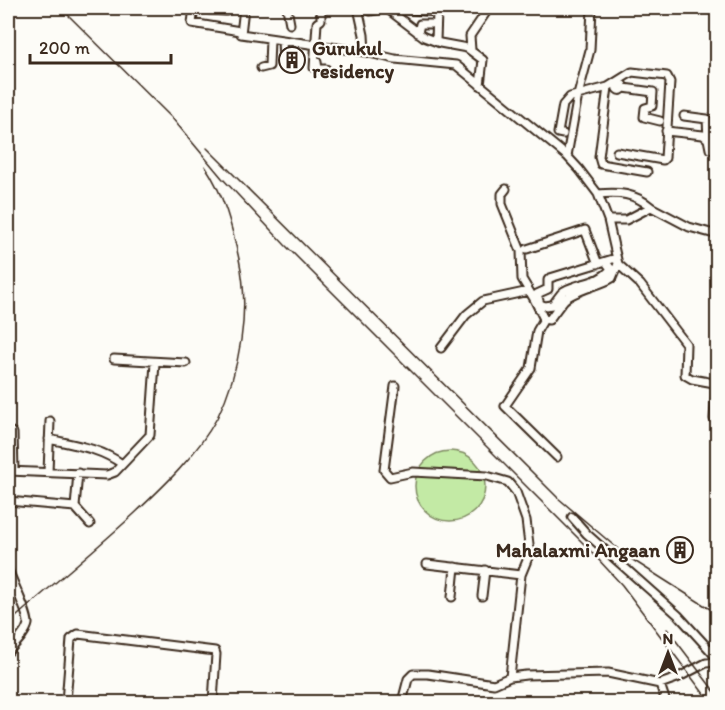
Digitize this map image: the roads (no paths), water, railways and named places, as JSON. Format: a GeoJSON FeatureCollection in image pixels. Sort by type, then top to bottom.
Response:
{"type":"FeatureCollection","features":[{"type":"Feature","properties":{"kind":"street"},"geometry":{"type":"LineString","coordinates":[[186,8],[190,10],[192,8],[189,22],[240,31],[241,34],[365,52],[395,59],[456,65],[567,156],[598,194],[608,220],[617,261],[612,278],[574,293],[565,299],[549,320],[544,319]]}},
{"type":"Feature","properties":{"kind":"street"},"geometry":{"type":"LineString","coordinates":[[209,8],[226,11],[227,8]]}},
{"type":"Feature","properties":{"kind":"street"},"geometry":{"type":"LineString","coordinates":[[240,31],[244,8]]}},
{"type":"Feature","properties":{"kind":"street"},"geometry":{"type":"LineString","coordinates":[[287,8],[290,24]]}},
{"type":"Feature","properties":{"kind":"street"},"geometry":{"type":"LineString","coordinates":[[321,8],[321,18],[317,23],[316,65],[318,69],[326,69]]}},
{"type":"Feature","properties":{"kind":"street"},"geometry":{"type":"LineString","coordinates":[[358,8],[365,52]]}},
{"type":"Feature","properties":{"kind":"street"},"geometry":{"type":"LineString","coordinates":[[368,8],[370,11],[387,8],[400,11],[437,12],[436,41]]}},
{"type":"Feature","properties":{"kind":"street"},"geometry":{"type":"LineString","coordinates":[[471,50],[470,36],[489,8]]}},
{"type":"Feature","properties":{"kind":"street"},"geometry":{"type":"LineString","coordinates":[[567,156],[578,95],[590,50],[592,8]]}},
{"type":"Feature","properties":{"kind":"street"},"geometry":{"type":"LineString","coordinates":[[400,11],[418,33],[436,41],[471,50],[483,60],[480,85]]}},
{"type":"Feature","properties":{"kind":"street"},"geometry":{"type":"LineString","coordinates":[[418,33],[420,24],[431,24]]}},
{"type":"Feature","properties":{"kind":"street"},"geometry":{"type":"LineString","coordinates":[[261,68],[268,66],[270,39]]}},
{"type":"Feature","properties":{"kind":"street"},"geometry":{"type":"LineString","coordinates":[[282,41],[283,59]]}},
{"type":"Feature","properties":{"kind":"street"},"geometry":{"type":"LineString","coordinates":[[617,152],[663,160],[670,82],[667,76],[632,72],[615,87],[598,157],[601,164],[647,171]]}},
{"type":"Feature","properties":{"kind":"street"},"geometry":{"type":"LineString","coordinates":[[563,134],[558,133],[563,105],[570,97],[615,87],[653,92],[652,106],[645,108],[644,117],[660,121]]}},
{"type":"Feature","properties":{"kind":"street"},"geometry":{"type":"LineString","coordinates":[[684,116],[707,119],[710,149]]}},
{"type":"Feature","properties":{"kind":"street"},"geometry":{"type":"LineString","coordinates":[[666,131],[704,135],[708,139]]}},
{"type":"Feature","properties":{"kind":"street"},"geometry":{"type":"LineString","coordinates":[[506,189],[502,194],[502,204],[521,251],[522,279],[544,319]]}},
{"type":"Feature","properties":{"kind":"street"},"geometry":{"type":"LineString","coordinates":[[598,194],[633,194],[651,207],[689,227],[717,235]]}},
{"type":"Feature","properties":{"kind":"street"},"geometry":{"type":"LineString","coordinates":[[608,220],[626,220],[651,207]]}},
{"type":"Feature","properties":{"kind":"street"},"geometry":{"type":"LineString","coordinates":[[527,249],[585,230],[598,264]]}},
{"type":"Feature","properties":{"kind":"street"},"geometry":{"type":"LineString","coordinates":[[606,261],[611,269],[600,280],[561,292],[552,305],[540,304],[537,294],[548,289],[548,280],[606,261],[617,261],[640,284],[686,344],[685,375],[692,380],[714,383],[716,388],[714,419],[717,422]]}},
{"type":"Feature","properties":{"kind":"street"},"geometry":{"type":"LineString","coordinates":[[441,348],[466,315],[483,301],[530,291]]}},
{"type":"Feature","properties":{"kind":"street"},"geometry":{"type":"LineString","coordinates":[[544,319],[537,331],[531,368],[505,406],[557,457]]}},
{"type":"Feature","properties":{"kind":"street"},"geometry":{"type":"LineString","coordinates":[[114,359],[186,363]]}},
{"type":"Feature","properties":{"kind":"street"},"geometry":{"type":"LineString","coordinates":[[8,430],[13,434],[11,471],[107,475],[115,472],[150,435],[155,363]]}},
{"type":"Feature","properties":{"kind":"street"},"geometry":{"type":"LineString","coordinates":[[395,386],[384,470],[390,477],[412,472],[487,476],[508,482],[516,492],[526,520],[530,553],[521,575],[510,677]]}},
{"type":"Feature","properties":{"kind":"street"},"geometry":{"type":"LineString","coordinates":[[48,472],[50,421]]}},
{"type":"Feature","properties":{"kind":"street"},"geometry":{"type":"LineString","coordinates":[[49,439],[108,454],[122,464]]}},
{"type":"Feature","properties":{"kind":"street"},"geometry":{"type":"LineString","coordinates":[[75,507],[78,473]]}},
{"type":"Feature","properties":{"kind":"street"},"geometry":{"type":"LineString","coordinates":[[8,501],[75,507],[90,524]]}},
{"type":"Feature","properties":{"kind":"street"},"geometry":{"type":"LineString","coordinates":[[402,702],[408,679],[413,674],[428,674],[494,684],[510,677],[608,673],[660,684],[706,663],[717,661],[678,615],[587,534],[572,517]]}},
{"type":"Feature","properties":{"kind":"street"},"geometry":{"type":"LineString","coordinates":[[427,564],[521,575]]}},
{"type":"Feature","properties":{"kind":"street"},"geometry":{"type":"LineString","coordinates":[[452,597],[455,567]]}},
{"type":"Feature","properties":{"kind":"street"},"geometry":{"type":"LineString","coordinates":[[8,569],[16,592],[25,608],[28,623],[25,631],[8,652]]}},
{"type":"Feature","properties":{"kind":"street"},"geometry":{"type":"LineString","coordinates":[[482,596],[485,570]]}},
{"type":"Feature","properties":{"kind":"street"},"geometry":{"type":"LineString","coordinates":[[8,600],[16,592]]}},
{"type":"Feature","properties":{"kind":"street"},"geometry":{"type":"LineString","coordinates":[[66,702],[71,639],[78,634],[215,651],[213,702]]}},
{"type":"Feature","properties":{"kind":"street"},"geometry":{"type":"LineString","coordinates":[[660,684],[666,702]]}},
{"type":"Feature","properties":{"kind":"railway"},"geometry":{"type":"LineString","coordinates":[[61,8],[172,118],[222,178],[285,245],[584,544],[622,585],[710,702]]}},
{"type":"Feature","properties":{"kind":"railway"},"geometry":{"type":"LineString","coordinates":[[207,148],[558,498],[625,555],[718,614]]}},
{"type":"Feature","properties":{"kind":"railway"},"geometry":{"type":"LineString","coordinates":[[8,624],[168,481],[200,445],[221,409],[232,380],[239,350],[244,300],[241,269],[227,211],[205,166]]}},
{"type":"Feature","properties":{"kind":"railway"},"geometry":{"type":"LineString","coordinates":[[667,629],[718,696]]}},
{"type":"Feature","properties":{"kind":"place","name":"Gurukul residency"},"geometry":{"type":"Point","coordinates":[292,60]}},
{"type":"Feature","properties":{"kind":"place","name":"Mahalaxmi Angaan"},"geometry":{"type":"Point","coordinates":[680,550]}}]}
